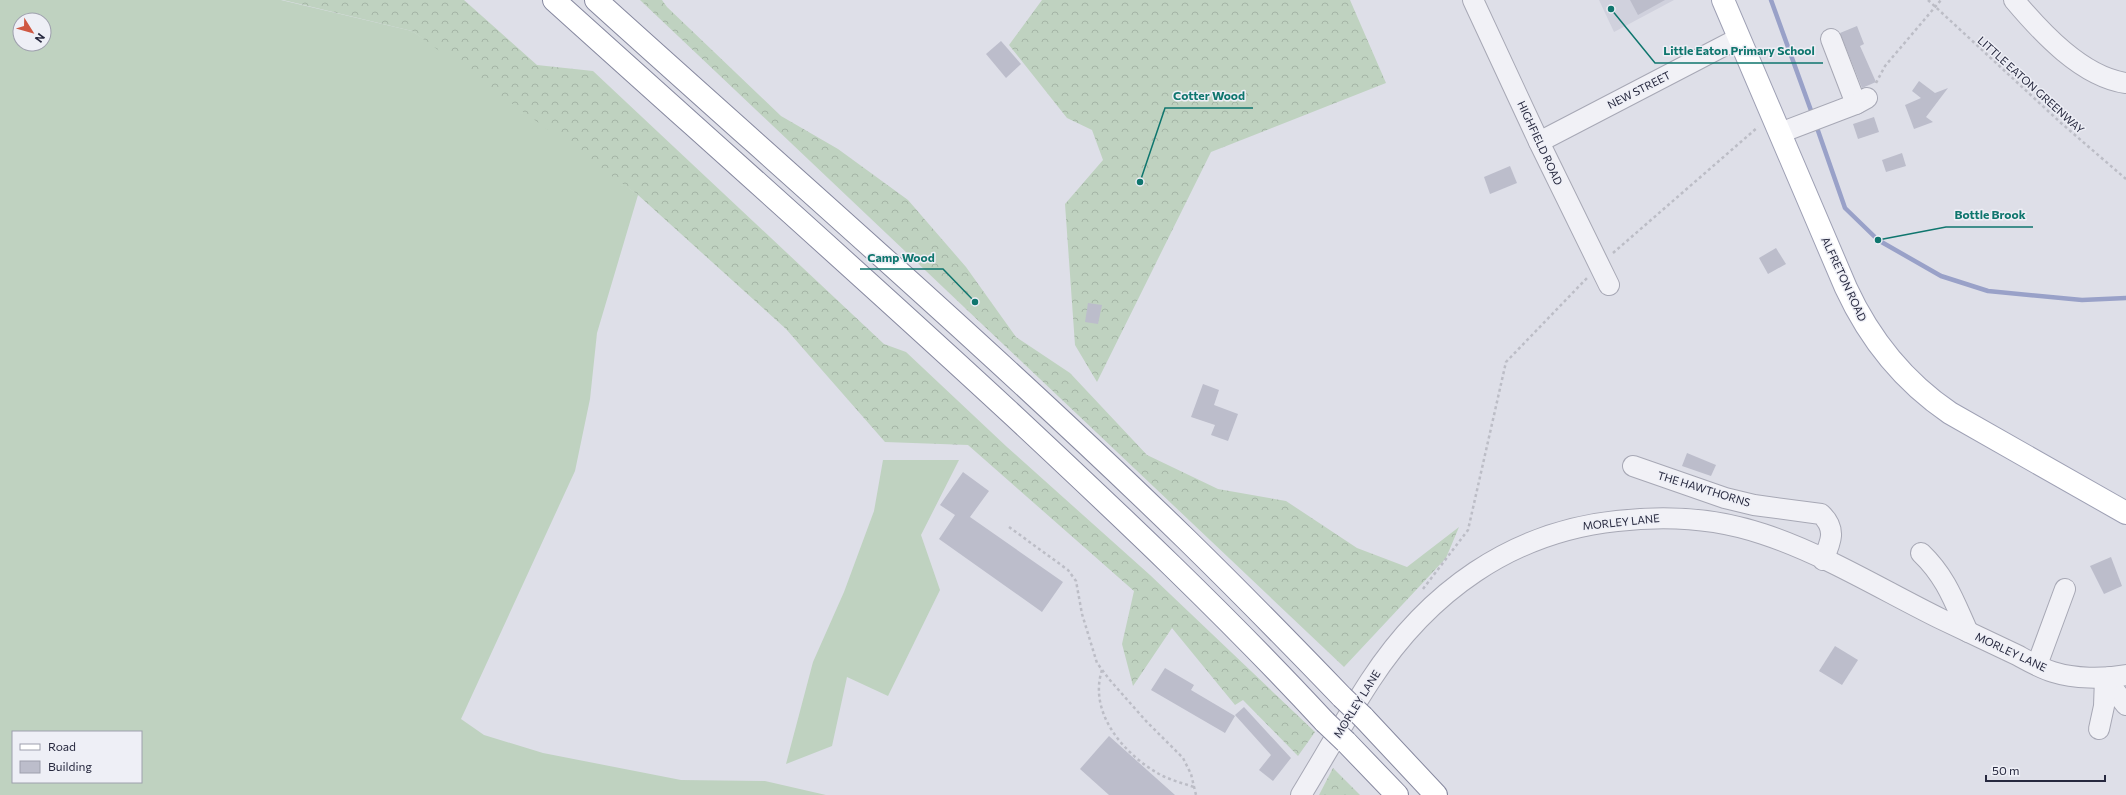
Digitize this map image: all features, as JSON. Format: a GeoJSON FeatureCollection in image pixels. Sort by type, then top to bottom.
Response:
{"type":"FeatureCollection","features":[{"type":"Feature","properties":{"kind":"main road"},"geometry":{"type":"LineString","coordinates":[[554,0],[865,279],[1071,469],[1250,641],[1397,795]]}},
{"type":"Feature","properties":{"kind":"main road"},"geometry":{"type":"LineString","coordinates":[[596,0],[883,258],[1186,539],[1363,717],[1436,795]]}},
{"type":"Feature","properties":{"kind":"main road","name":"ALFRETON ROAD"},"geometry":{"type":"LineString","coordinates":[[1723,0],[1853,304],[1869,332],[1900,372],[1926,396],[1950,413],[2126,513]]}},
{"type":"Feature","properties":{"kind":"street","name":"HIGHFIELD ROAD"},"geometry":{"type":"LineString","coordinates":[[1473,0],[1539,142],[1609,285]]}},
{"type":"Feature","properties":{"kind":"street"},"geometry":{"type":"LineString","coordinates":[[2014,0],[2060,49],[2082,65],[2126,83]]}},
{"type":"Feature","properties":{"kind":"street","name":"NEW STREET"},"geometry":{"type":"LineString","coordinates":[[1539,142],[1739,38]]}},
{"type":"Feature","properties":{"kind":"street"},"geometry":{"type":"LineString","coordinates":[[1776,124],[1804,124],[1862,101],[1831,40]]}},
{"type":"Feature","properties":{"kind":"street","name":"THE HAWTHORNS"},"geometry":{"type":"LineString","coordinates":[[1633,466],[1725,498],[1775,508],[1821,514],[1829,521],[1832,532],[1830,545],[1824,560]]}},
{"type":"Feature","properties":{"kind":"street","name":"MORLEY LANE"},"geometry":{"type":"LineString","coordinates":[[1301,795],[1371,680],[1406,634],[1455,586],[1495,559],[1522,546],[1555,532],[1591,524],[1667,518],[1701,519],[1746,528],[1774,538],[1824,560],[1968,632],[2053,672],[2114,677]]}},
{"type":"Feature","properties":{"kind":"street","name":"MORLEY LANE"},"geometry":{"type":"LineString","coordinates":[[1921,553],[1935,567],[1948,585],[1968,632]]}},
{"type":"Feature","properties":{"kind":"street"},"geometry":{"type":"LineString","coordinates":[[2037,665],[2065,589]]}},
{"type":"Feature","properties":{"kind":"street"},"geometry":{"type":"LineString","coordinates":[[2114,677],[2115,691],[2126,705]]}},
{"type":"Feature","properties":{"kind":"street"},"geometry":{"type":"LineString","coordinates":[[2099,729],[2104,706],[2114,677]]}},
{"type":"Feature","properties":{"kind":"path","name":"LITTLE EATON GREENWAY"},"geometry":{"type":"LineString","coordinates":[[1928,0],[2061,123],[2126,179]]}},
{"type":"Feature","properties":{"kind":"path"},"geometry":{"type":"LineString","coordinates":[[1862,101],[1885,66],[1941,0]]}},
{"type":"Feature","properties":{"kind":"path"},"geometry":{"type":"LineString","coordinates":[[1418,595],[1468,530],[1506,362],[1590,275],[1597,262],[1616,251],[1776,124]]}},
{"type":"Feature","properties":{"kind":"path"},"geometry":{"type":"LineString","coordinates":[[1009,527],[1068,570],[1076,581],[1091,645],[1102,670],[1146,720],[1183,758],[1191,774],[1196,795]]}},
{"type":"Feature","properties":{"kind":"path"},"geometry":{"type":"LineString","coordinates":[[1102,670],[1098,682],[1099,697],[1104,719],[1130,753],[1160,774],[1194,787]]}},
{"type":"Feature","properties":{"kind":"shaded area"},"geometry":{"type":"Polygon","coordinates":[[[1599,0],[1674,0],[1614,32],[1599,0]]]}},
{"type":"Feature","properties":{"kind":"green space"},"geometry":{"type":"Polygon","coordinates":[[[0,0],[281,0],[412,31],[511,97],[638,195],[597,333],[590,399],[575,471],[461,719],[484,735],[543,753],[681,780],[765,781],[826,795],[0,795],[0,0]]]}},
{"type":"Feature","properties":{"kind":"green space"},"geometry":{"type":"Polygon","coordinates":[[[283,0],[464,0],[537,65],[593,71],[884,344],[906,352],[1007,447],[1150,575],[1315,732],[1298,756],[1243,700],[1235,705],[1172,628],[1133,686],[1122,644],[1134,591],[968,445],[885,442],[786,329],[638,195],[412,31],[283,0]]]}},
{"type":"Feature","properties":{"kind":"green space"},"geometry":{"type":"Polygon","coordinates":[[[640,0],[662,0],[667,7],[781,116],[838,149],[908,200],[966,267],[1016,337],[1070,373],[1147,455],[1218,489],[1286,501],[1357,548],[1407,567],[1459,527],[1446,558],[1344,667],[640,0]]]}},
{"type":"Feature","properties":{"kind":"green space"},"geometry":{"type":"Polygon","coordinates":[[[1042,0],[1350,0],[1386,83],[1211,152],[1097,382],[1075,345],[1065,204],[1103,160],[1092,130],[1067,118],[1009,45],[1042,0]]]}},
{"type":"Feature","properties":{"kind":"green space"},"geometry":{"type":"Polygon","coordinates":[[[883,460],[959,460],[921,535],[940,590],[888,696],[847,677],[832,746],[786,764],[813,662],[844,592],[874,511],[883,460]]]}},
{"type":"Feature","properties":{"kind":"green space"},"geometry":{"type":"Polygon","coordinates":[[[1333,768],[1360,795],[1319,795],[1333,768]]]}},
{"type":"Feature","properties":{"kind":"building"},"geometry":{"type":"Polygon","coordinates":[[[1630,0],[1665,0],[1638,15],[1630,0]]]}},
{"type":"Feature","properties":{"kind":"building"},"geometry":{"type":"Polygon","coordinates":[[[1857,26],[1864,44],[1860,46],[1876,82],[1862,88],[1840,33],[1857,26]]]}},
{"type":"Feature","properties":{"kind":"building"},"geometry":{"type":"Polygon","coordinates":[[[1001,41],[1021,64],[1006,78],[986,54],[1001,41]]]}},
{"type":"Feature","properties":{"kind":"building"},"geometry":{"type":"Polygon","coordinates":[[[1919,81],[1935,93],[1948,88],[1926,117],[1933,122],[1914,129],[1905,105],[1921,98],[1912,91],[1919,81]]]}},
{"type":"Feature","properties":{"kind":"building"},"geometry":{"type":"Polygon","coordinates":[[[1874,117],[1879,132],[1858,139],[1853,124],[1874,117]]]}},
{"type":"Feature","properties":{"kind":"building"},"geometry":{"type":"Polygon","coordinates":[[[1902,153],[1906,166],[1886,172],[1882,160],[1902,153]]]}},
{"type":"Feature","properties":{"kind":"building"},"geometry":{"type":"Polygon","coordinates":[[[1510,166],[1517,183],[1490,194],[1484,177],[1510,166]]]}},
{"type":"Feature","properties":{"kind":"building"},"geometry":{"type":"Polygon","coordinates":[[[1776,248],[1786,264],[1768,274],[1759,258],[1776,248]]]}},
{"type":"Feature","properties":{"kind":"building"},"geometry":{"type":"Polygon","coordinates":[[[1088,303],[1102,305],[1098,324],[1085,322],[1088,303]]]}},
{"type":"Feature","properties":{"kind":"building"},"geometry":{"type":"Polygon","coordinates":[[[1203,384],[1219,390],[1214,405],[1238,414],[1228,441],[1211,435],[1215,425],[1191,417],[1203,384]]]}},
{"type":"Feature","properties":{"kind":"building"},"geometry":{"type":"Polygon","coordinates":[[[1687,453],[1716,465],[1711,476],[1682,466],[1687,453]]]}},
{"type":"Feature","properties":{"kind":"building"},"geometry":{"type":"Polygon","coordinates":[[[963,472],[989,491],[970,517],[1063,582],[1042,612],[939,539],[955,515],[940,505],[963,472]]]}},
{"type":"Feature","properties":{"kind":"building"},"geometry":{"type":"Polygon","coordinates":[[[2111,557],[2122,586],[2104,594],[2090,566],[2111,557]]]}},
{"type":"Feature","properties":{"kind":"building"},"geometry":{"type":"Polygon","coordinates":[[[1835,646],[1858,660],[1842,685],[1819,671],[1835,646]]]}},
{"type":"Feature","properties":{"kind":"building"},"geometry":{"type":"Polygon","coordinates":[[[1165,668],[1194,685],[1191,690],[1235,716],[1225,733],[1151,690],[1165,668]]]}},
{"type":"Feature","properties":{"kind":"building"},"geometry":{"type":"Polygon","coordinates":[[[1244,707],[1291,758],[1273,781],[1259,770],[1271,755],[1235,715],[1244,707]]]}},
{"type":"Feature","properties":{"kind":"building"},"geometry":{"type":"Polygon","coordinates":[[[1109,736],[1175,795],[1109,795],[1080,769],[1109,736]]]}},
{"type":"Feature","properties":{"kind":"waterway"},"geometry":{"type":"LineString","coordinates":[[1771,0],[1813,116]]}},
{"type":"Feature","properties":{"kind":"waterway"},"geometry":{"type":"LineString","coordinates":[[1816,125],[1845,208],[1878,240],[1941,276],[1988,291],[2082,300],[2126,298]]}},
{"type":"Feature","properties":{"kind":"place","name":"Little Eaton Primary School"},"geometry":{"type":"Point","coordinates":[1611,9]}},
{"type":"Feature","properties":{"kind":"place","name":"Cotter Wood"},"geometry":{"type":"Point","coordinates":[1140,182]}},
{"type":"Feature","properties":{"kind":"place","name":"Bottle Brook"},"geometry":{"type":"Point","coordinates":[1878,240]}},
{"type":"Feature","properties":{"kind":"place","name":"Camp Wood"},"geometry":{"type":"Point","coordinates":[975,302]}}]}
